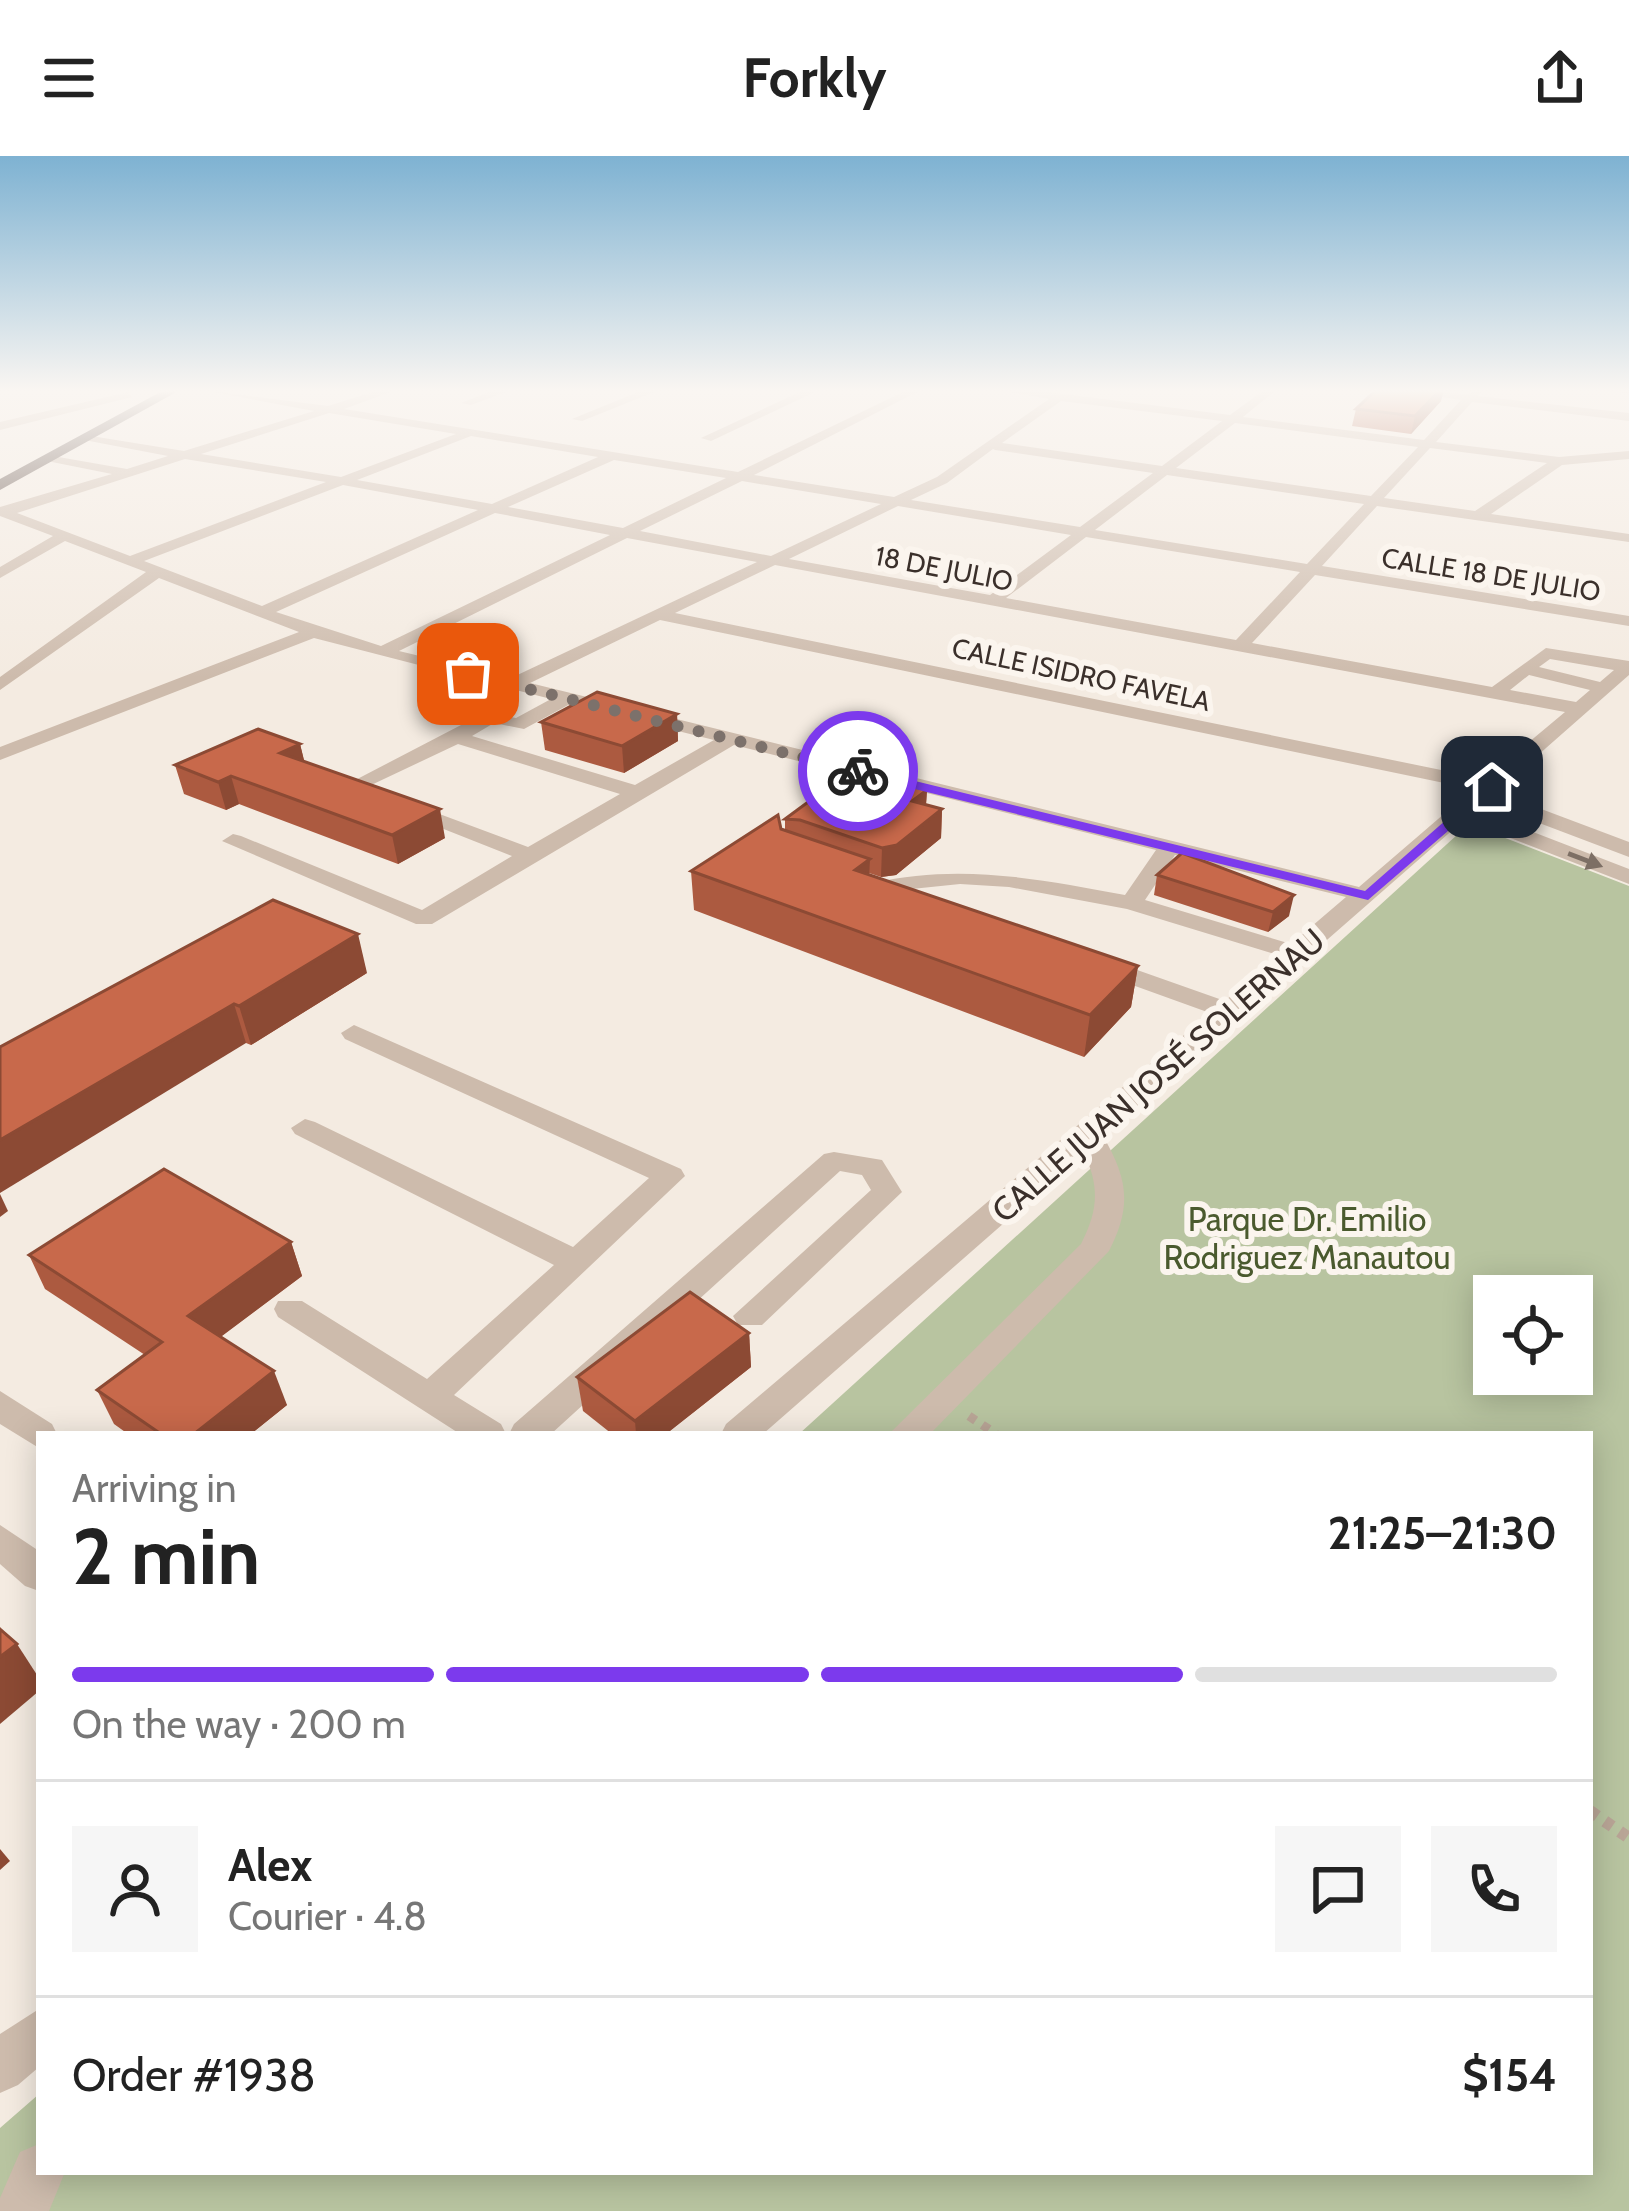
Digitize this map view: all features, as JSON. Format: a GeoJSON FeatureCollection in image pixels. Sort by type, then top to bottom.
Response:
{"type":"FeatureCollection","features":[{"type":"Feature","properties":{"kind":"street"},"geometry":{"type":"LineString","coordinates":[[2,512],[87,486]]}},
{"type":"Feature","properties":{"kind":"street"},"geometry":{"type":"LineString","coordinates":[[130,560],[321,486]]}},
{"type":"Feature","properties":{"kind":"street","name":"18 DE JULIO"},"geometry":{"type":"LineString","coordinates":[[368,486],[1496,693],[1603,698]]}},
{"type":"Feature","properties":{"kind":"street"},"geometry":{"type":"LineString","coordinates":[[264,611],[544,486]]}},
{"type":"Feature","properties":{"kind":"street"},"geometry":{"type":"LineString","coordinates":[[383,652],[723,486]]}},
{"type":"Feature","properties":{"kind":"street","name":"CALLE 18 DE JULIO"},"geometry":{"type":"LineString","coordinates":[[803,486],[1629,621]]}},
{"type":"Feature","properties":{"kind":"street"},"geometry":{"type":"LineString","coordinates":[[511,685],[929,486]]}},
{"type":"Feature","properties":{"kind":"street"},"geometry":{"type":"LineString","coordinates":[[991,602],[1146,486]]}},
{"type":"Feature","properties":{"kind":"street"},"geometry":{"type":"LineString","coordinates":[[1280,486],[1629,538]]}},
{"type":"Feature","properties":{"kind":"street"},"geometry":{"type":"LineString","coordinates":[[1239,647],[1387,486]]}},
{"type":"Feature","properties":{"kind":"street"},"geometry":{"type":"LineString","coordinates":[[1478,516],[1522,486]]}},
{"type":"Feature","properties":{"kind":"street"},"geometry":{"type":"LineString","coordinates":[[2,512],[314,632],[383,652],[1368,896]]}},
{"type":"Feature","properties":{"kind":"street"},"geometry":{"type":"LineString","coordinates":[[0,573],[64,536]]}},
{"type":"Feature","properties":{"kind":"street"},"geometry":{"type":"LineString","coordinates":[[0,685],[158,571]]}},
{"type":"Feature","properties":{"kind":"street","name":"CALLE ISIDRO FAVELA"},"geometry":{"type":"LineString","coordinates":[[658,615],[1480,798]]}},
{"type":"Feature","properties":{"kind":"street"},"geometry":{"type":"LineString","coordinates":[[0,754],[314,632]]}},
{"type":"Feature","properties":{"kind":"street"},"geometry":{"type":"LineString","coordinates":[[1496,693],[1546,653],[1629,666]]}},
{"type":"Feature","properties":{"kind":"street","name":"CALLE JUAN JOSÉ SOLERNAU"},"geometry":{"type":"LineString","coordinates":[[743,1431],[1480,798],[1603,698],[1629,666]]}},
{"type":"Feature","properties":{"kind":"street"},"geometry":{"type":"LineString","coordinates":[[1525,669],[1603,698]]}},
{"type":"Feature","properties":{"kind":"street"},"geometry":{"type":"LineString","coordinates":[[530,855],[350,788],[493,716],[517,724],[566,699]]}},
{"type":"Feature","properties":{"kind":"street"},"geometry":{"type":"LineString","coordinates":[[456,736],[638,793]]}},
{"type":"Feature","properties":{"kind":"street"},"geometry":{"type":"LineString","coordinates":[[233,841],[424,919],[730,739]]}},
{"type":"Feature","properties":{"kind":"street"},"geometry":{"type":"LineString","coordinates":[[1480,798],[1629,850]]}},
{"type":"Feature","properties":{"kind":"street"},"geometry":{"type":"LineString","coordinates":[[1480,798],[1629,877]]}},
{"type":"Feature","properties":{"kind":"street"},"geometry":{"type":"LineString","coordinates":[[1131,903],[1168,848]]}},
{"type":"Feature","properties":{"kind":"street"},"geometry":{"type":"LineString","coordinates":[[925,904],[870,885],[976,878],[1131,903],[1300,954]]}},
{"type":"Feature","properties":{"kind":"street"},"geometry":{"type":"LineString","coordinates":[[1079,958],[1232,1012]]}},
{"type":"Feature","properties":{"kind":"street"},"geometry":{"type":"LineString","coordinates":[[354,1034],[670,1176],[431,1396]]}},
{"type":"Feature","properties":{"kind":"street"},"geometry":{"type":"LineString","coordinates":[[304,1128],[577,1262]]}},
{"type":"Feature","properties":{"kind":"street"},"geometry":{"type":"LineString","coordinates":[[910,1431],[1093,1251],[1114,1214],[1112,1178],[1088,1135]]}},
{"type":"Feature","properties":{"kind":"street"},"geometry":{"type":"LineString","coordinates":[[530,1431],[834,1161],[872,1167],[887,1192],[750,1316]]}},
{"type":"Feature","properties":{"kind":"street"},"geometry":{"type":"LineString","coordinates":[[290,1309],[484,1431]]}},
{"type":"Feature","properties":{"kind":"street"},"geometry":{"type":"LineString","coordinates":[[0,1405],[36,1432]]}},
{"type":"Feature","properties":{"kind":"street"},"geometry":{"type":"LineString","coordinates":[[0,1541],[36,1571]]}},
{"type":"Feature","properties":{"kind":"street"},"geometry":{"type":"LineString","coordinates":[[0,2067],[36,2037]]}},
{"type":"Feature","properties":{"kind":"street"},"geometry":{"type":"LineString","coordinates":[[22,2211],[37,2175]]}},
{"type":"Feature","properties":{"kind":"path"},"geometry":{"type":"LineString","coordinates":[[1593,1813],[1629,1838]]}},
{"type":"Feature","properties":{"kind":"green space","name":"Parque Dr. Emilio Rodriguez Manautou"},"geometry":{"type":"Polygon","coordinates":[[[1469,824],[1629,886],[1629,2211],[0,2211],[0,2128],[36,2097],[36,2175],[1593,2175],[1593,1431],[802,1431],[1469,824]]]}},
{"type":"Feature","properties":{"kind":"building"},"geometry":{"type":"Polygon","coordinates":[[[597,692],[677,714],[622,746],[541,722],[597,692]]]}},
{"type":"Feature","properties":{"kind":"building"},"geometry":{"type":"Polygon","coordinates":[[[258,729],[300,744],[280,753],[440,809],[392,835],[231,776],[218,782],[175,765],[258,729]]]}},
{"type":"Feature","properties":{"kind":"building"},"geometry":{"type":"Polygon","coordinates":[[[853,769],[927,790],[912,801],[942,809],[897,845],[882,848],[785,819],[853,769]]]}},
{"type":"Feature","properties":{"kind":"building"},"geometry":{"type":"Polygon","coordinates":[[[778,815],[781,829],[870,859],[855,870],[1138,966],[1090,1015],[691,871],[778,815]]]}},
{"type":"Feature","properties":{"kind":"building"},"geometry":{"type":"Polygon","coordinates":[[[1182,853],[1294,895],[1273,912],[1157,875],[1182,853]]]}},
{"type":"Feature","properties":{"kind":"building"},"geometry":{"type":"Polygon","coordinates":[[[273,900],[358,934],[0,1140],[0,1047],[273,900]]]}},
{"type":"Feature","properties":{"kind":"building"},"geometry":{"type":"Polygon","coordinates":[[[164,1169],[291,1242],[188,1316],[274,1371],[198,1431],[157,1431],[97,1390],[162,1342],[29,1255],[164,1169]]]}},
{"type":"Feature","properties":{"kind":"building"},"geometry":{"type":"Polygon","coordinates":[[[690,1292],[749,1333],[635,1421],[577,1377],[690,1292]]]}},
{"type":"Feature","properties":{"kind":"building"},"geometry":{"type":"Polygon","coordinates":[[[0,1629],[17,1644],[0,1657],[0,1629]]]}},
{"type":"Feature","properties":{"kind":"way so far"},"geometry":{"type":"LineString","coordinates":[[468,674],[858,771]]}},
{"type":"Feature","properties":{"kind":"route"},"geometry":{"type":"LineString","coordinates":[[858,771],[1368,896],[1492,787]]}}]}
